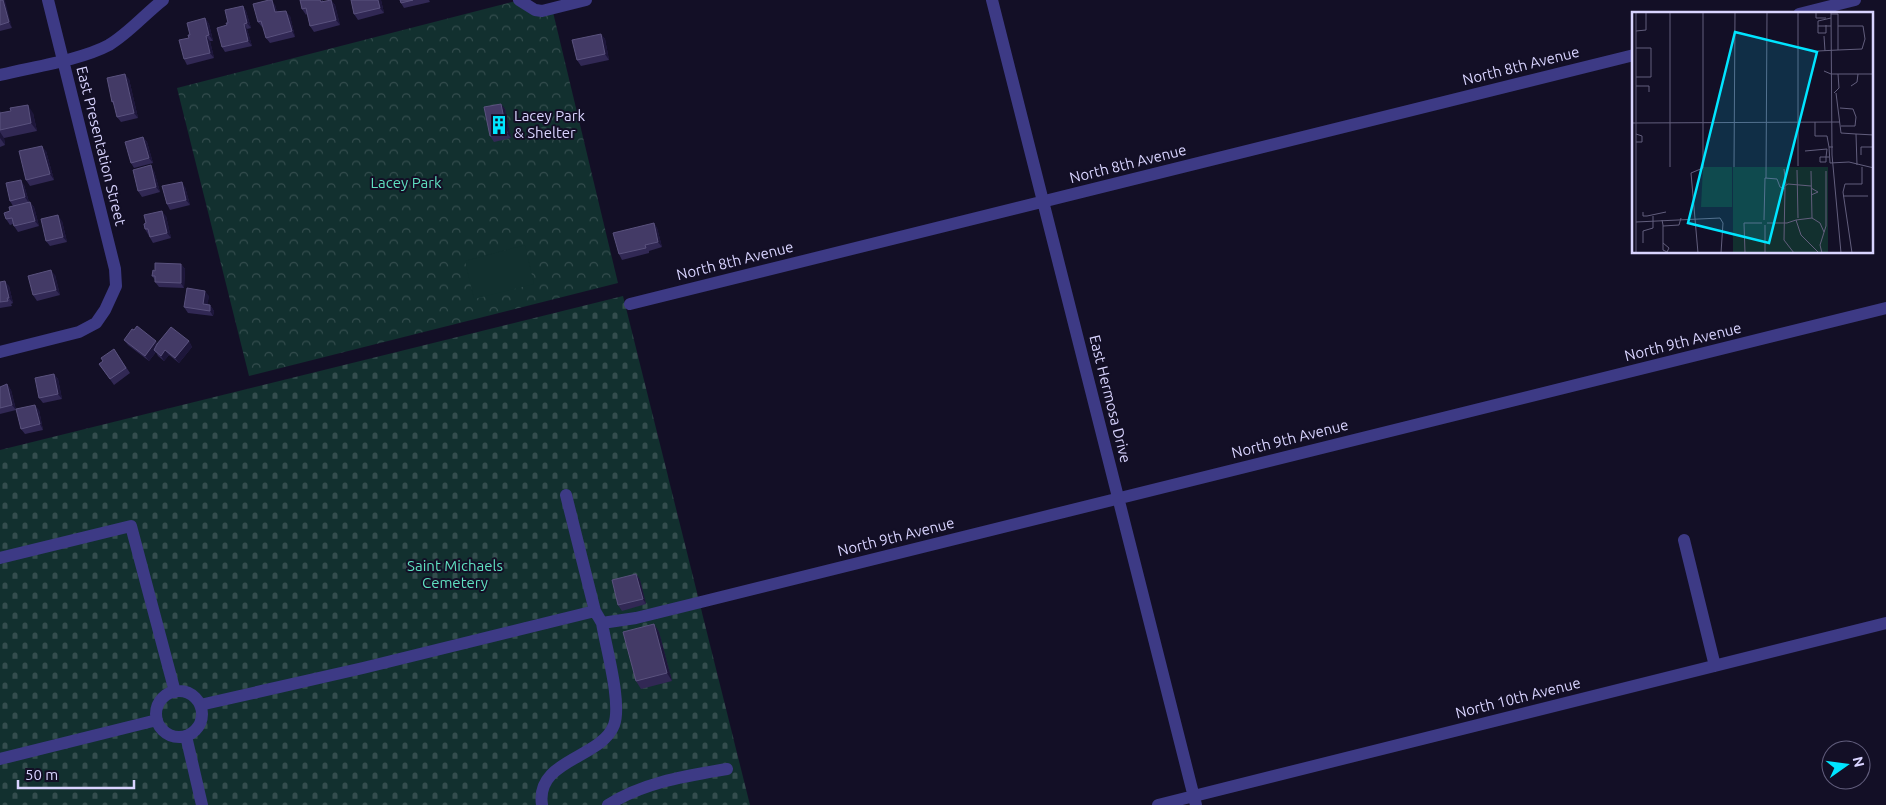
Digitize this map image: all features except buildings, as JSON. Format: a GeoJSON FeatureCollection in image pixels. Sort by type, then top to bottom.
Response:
{"type":"FeatureCollection","features":[{"type":"Feature","properties":{"kind":"street","name":"East Presentation Street"},"geometry":{"type":"LineString","coordinates":[[0,352],[79,332],[96,323],[111,299],[116,286],[116,269],[48,0]]}},
{"type":"Feature","properties":{"kind":"street"},"geometry":{"type":"LineString","coordinates":[[0,75],[90,53],[126,33],[163,0]]}},
{"type":"Feature","properties":{"kind":"street"},"geometry":{"type":"LineString","coordinates":[[519,0],[534,10],[542,11],[586,0]]}},
{"type":"Feature","properties":{"kind":"street","name":"East Hermosa Drive"},"geometry":{"type":"LineString","coordinates":[[992,0],[1194,801]]}},
{"type":"Feature","properties":{"kind":"street"},"geometry":{"type":"LineString","coordinates":[[1807,12],[1855,0]]}},
{"type":"Feature","properties":{"kind":"street","name":"North 8th Avenue"},"geometry":{"type":"LineString","coordinates":[[630,304],[1632,55]]}},
{"type":"Feature","properties":{"kind":"street","name":"North 9th Avenue"},"geometry":{"type":"LineString","coordinates":[[602,623],[636,618],[1886,308]]}},
{"type":"Feature","properties":{"kind":"street"},"geometry":{"type":"LineString","coordinates":[[542,805],[540,794],[549,777],[562,765],[583,754],[603,739],[614,726],[617,706],[602,623],[595,611],[566,495]]}},
{"type":"Feature","properties":{"kind":"street"},"geometry":{"type":"LineString","coordinates":[[0,558],[132,526],[175,692]]}},
{"type":"Feature","properties":{"kind":"street"},"geometry":{"type":"LineString","coordinates":[[1684,540],[1715,666]]}},
{"type":"Feature","properties":{"kind":"street"},"geometry":{"type":"LineString","coordinates":[[200,705],[306,682],[595,611]]}},
{"type":"Feature","properties":{"kind":"street","name":"North 10th Avenue"},"geometry":{"type":"LineString","coordinates":[[1158,805],[1194,801],[1886,623]]}},
{"type":"Feature","properties":{"kind":"street"},"geometry":{"type":"LineString","coordinates":[[175,692],[190,694],[200,705],[201,720],[192,733],[186,736],[171,736],[160,726],[157,720],[157,712],[162,699],[175,692]]}},
{"type":"Feature","properties":{"kind":"street"},"geometry":{"type":"LineString","coordinates":[[0,759],[157,720]]}},
{"type":"Feature","properties":{"kind":"street"},"geometry":{"type":"LineString","coordinates":[[186,736],[202,805]]}},
{"type":"Feature","properties":{"kind":"street"},"geometry":{"type":"LineString","coordinates":[[608,805],[650,785],[678,777],[727,769]]}},
{"type":"Feature","properties":{"kind":"green space","name":"Lacey Park"},"geometry":{"type":"Polygon","coordinates":[[[520,0],[552,8],[618,283],[249,376],[177,88],[520,0]]]}},
{"type":"Feature","properties":{"kind":"green space"},"geometry":{"type":"Polygon","coordinates":[[[525,245],[534,284],[474,299],[465,261],[525,245]]]}},
{"type":"Feature","properties":{"kind":"green space","name":"Saint Michaels Cemetery"},"geometry":{"type":"Polygon","coordinates":[[[623,296],[750,805],[0,805],[0,450],[623,296]]]}},
{"type":"Feature","properties":{"kind":"place","name":"Lacey Park & Shelter"},"geometry":{"type":"Point","coordinates":[499,125]}}]}
